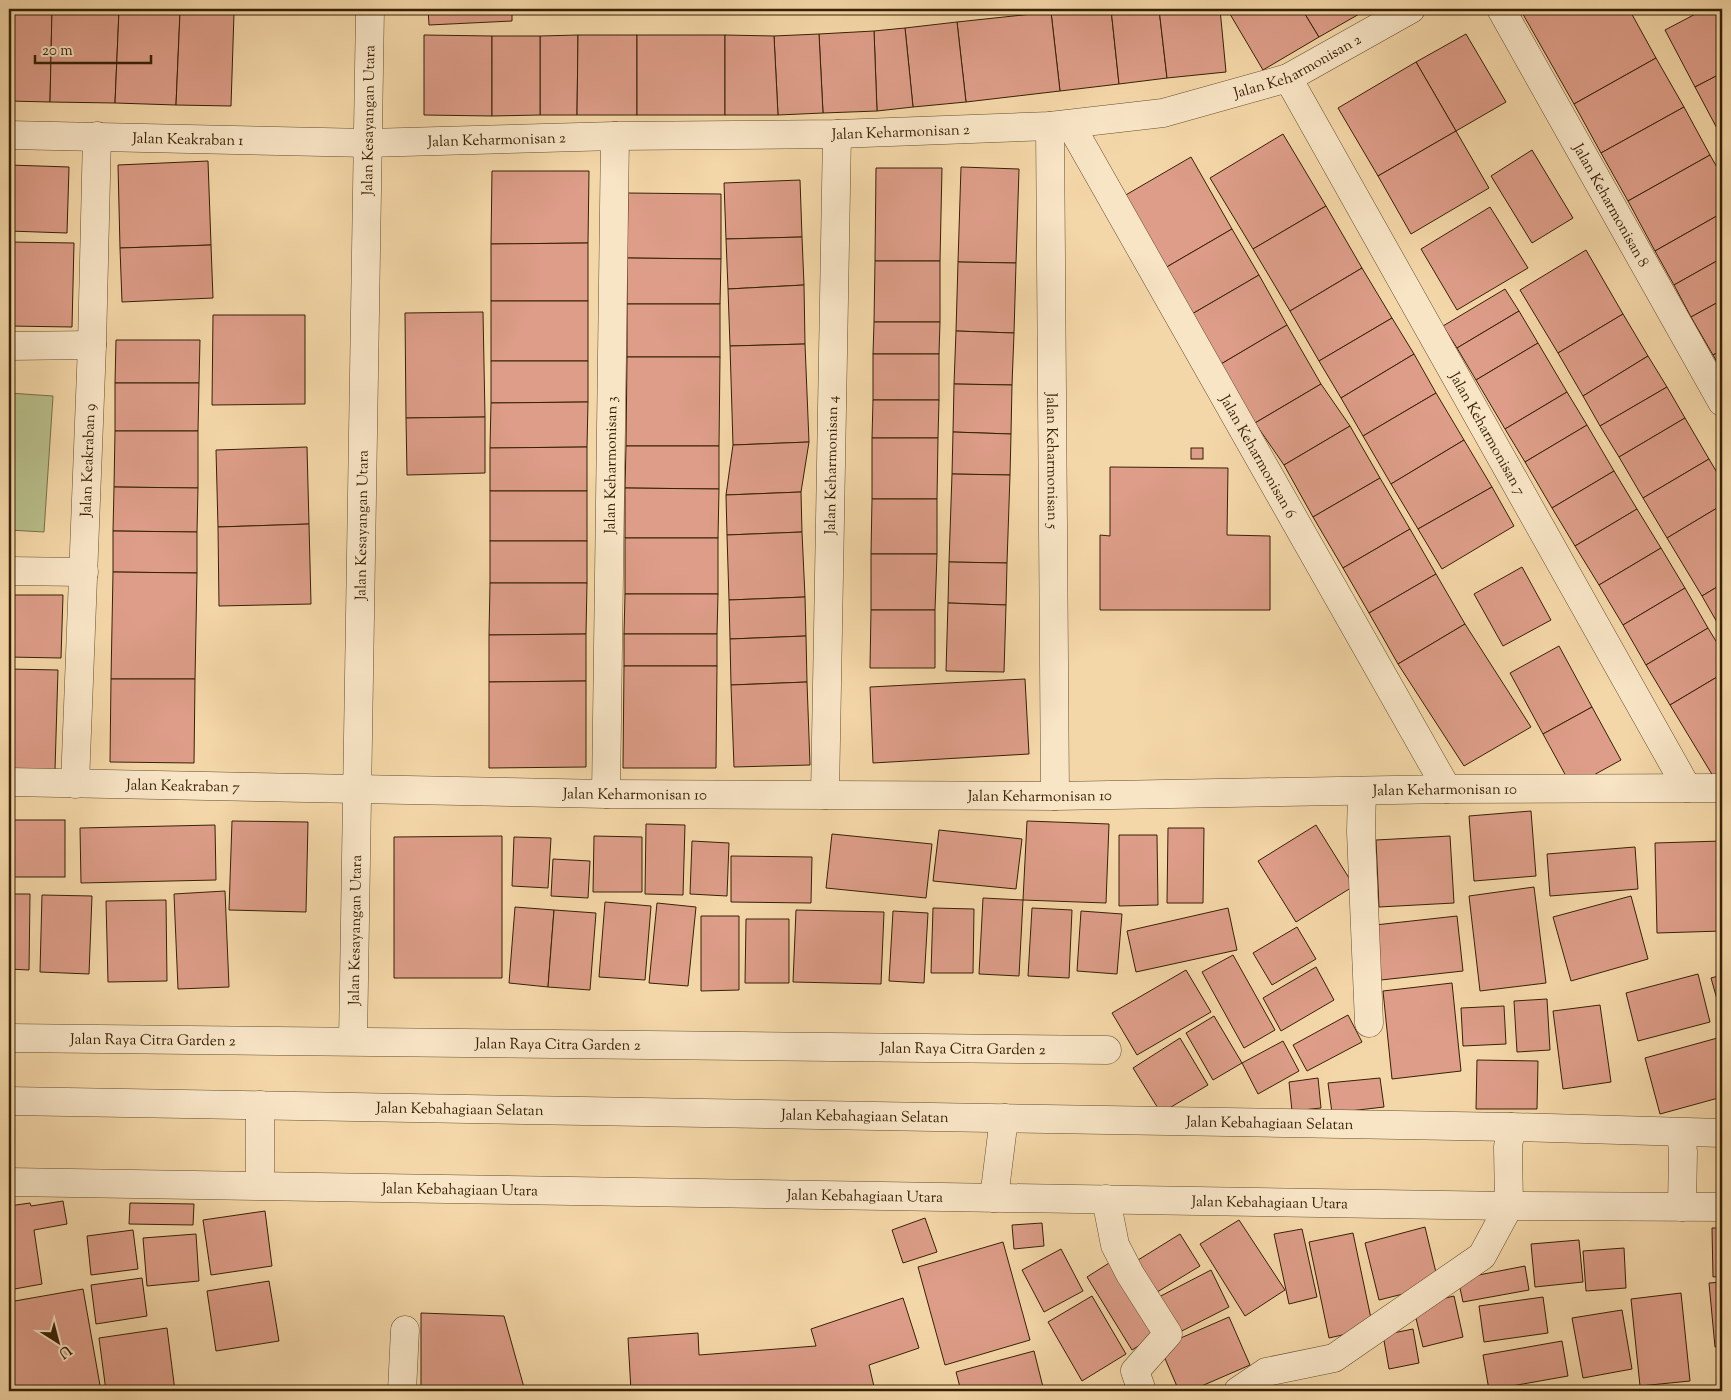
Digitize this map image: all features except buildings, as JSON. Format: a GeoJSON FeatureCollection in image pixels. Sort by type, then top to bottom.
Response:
{"type":"FeatureCollection","features":[{"type":"Feature","properties":{"kind":"street","name":"Jalan Kesayangan Utara"},"geometry":{"type":"LineString","coordinates":[[353,1042],[370,9]]}},
{"type":"Feature","properties":{"kind":"street","name":"Jalan Keharmonisan 2"},"geometry":{"type":"LineString","coordinates":[[368,143],[615,136],[837,134],[1060,125],[1163,113],[1288,78],[1411,9]]}},
{"type":"Feature","properties":{"kind":"street","name":"Jalan Keharmonisan 8"},"geometry":{"type":"LineString","coordinates":[[1501,9],[1722,402]]}},
{"type":"Feature","properties":{"kind":"street","name":"Jalan Keharmonisan 7"},"geometry":{"type":"LineString","coordinates":[[1288,78],[1687,788]]}},
{"type":"Feature","properties":{"kind":"street","name":"Jalan Keharmonisan 6"},"geometry":{"type":"LineString","coordinates":[[1060,125],[1447,789]]}},
{"type":"Feature","properties":{"kind":"street","name":"Jalan Keharmonisan 5"},"geometry":{"type":"LineString","coordinates":[[1055,796],[1060,125]]}},
{"type":"Feature","properties":{"kind":"street","name":"Jalan Keharmonisan 4"},"geometry":{"type":"LineString","coordinates":[[825,795],[837,134]]}},
{"type":"Feature","properties":{"kind":"street","name":"Jalan Keakraban 1"},"geometry":{"type":"LineString","coordinates":[[9,135],[368,143]]}},
{"type":"Feature","properties":{"kind":"street","name":"Jalan Keakraban 9"},"geometry":{"type":"LineString","coordinates":[[75,784],[92,345],[97,136]]}},
{"type":"Feature","properties":{"kind":"street","name":"Jalan Keharmonisan 3"},"geometry":{"type":"LineString","coordinates":[[606,794],[615,136]]}},
{"type":"Feature","properties":{"kind":"street"},"geometry":{"type":"LineString","coordinates":[[9,346],[92,345]]}},
{"type":"Feature","properties":{"kind":"street"},"geometry":{"type":"LineString","coordinates":[[9,571],[84,572]]}},
{"type":"Feature","properties":{"kind":"street","name":"Jalan Keakraban 7"},"geometry":{"type":"LineString","coordinates":[[9,782],[357,789]]}},
{"type":"Feature","properties":{"kind":"street","name":"Jalan Keharmonisan 10"},"geometry":{"type":"LineString","coordinates":[[357,789],[606,794],[1055,796],[1447,789],[1722,788]]}},
{"type":"Feature","properties":{"kind":"street"},"geometry":{"type":"LineString","coordinates":[[1362,791],[1361,832],[1369,1024]]}},
{"type":"Feature","properties":{"kind":"street","name":"Jalan Raya Citra Garden 2"},"geometry":{"type":"LineString","coordinates":[[9,1038],[1107,1050]]}},
{"type":"Feature","properties":{"kind":"street","name":"Jalan Kebahagiaan Selatan"},"geometry":{"type":"LineString","coordinates":[[9,1101],[260,1111],[1004,1118],[1682,1142],[1722,1133]]}},
{"type":"Feature","properties":{"kind":"street"},"geometry":{"type":"LineString","coordinates":[[260,1111],[260,1182]]}},
{"type":"Feature","properties":{"kind":"street"},"geometry":{"type":"LineString","coordinates":[[995,1194],[1004,1118]]}},
{"type":"Feature","properties":{"kind":"street"},"geometry":{"type":"LineString","coordinates":[[1238,1391],[1266,1372],[1334,1358],[1482,1256],[1508,1200],[1510,1137]]}},
{"type":"Feature","properties":{"kind":"street"},"geometry":{"type":"LineString","coordinates":[[1681,1201],[1682,1142]]}},
{"type":"Feature","properties":{"kind":"street","name":"Jalan Kebahagiaan Utara"},"geometry":{"type":"LineString","coordinates":[[9,1182],[260,1182],[995,1194],[1106,1199],[1681,1201],[1722,1207]]}},
{"type":"Feature","properties":{"kind":"street"},"geometry":{"type":"LineString","coordinates":[[1106,1199],[1115,1245],[1130,1274],[1168,1334],[1135,1371],[1142,1391]]}},
{"type":"Feature","properties":{"kind":"street"},"geometry":{"type":"LineString","coordinates":[[402,1391],[405,1330]]}},
{"type":"Feature","properties":{"kind":"green space"},"geometry":{"type":"Polygon","coordinates":[[[9,393],[53,396],[44,532],[9,530],[9,393]]]}}]}
